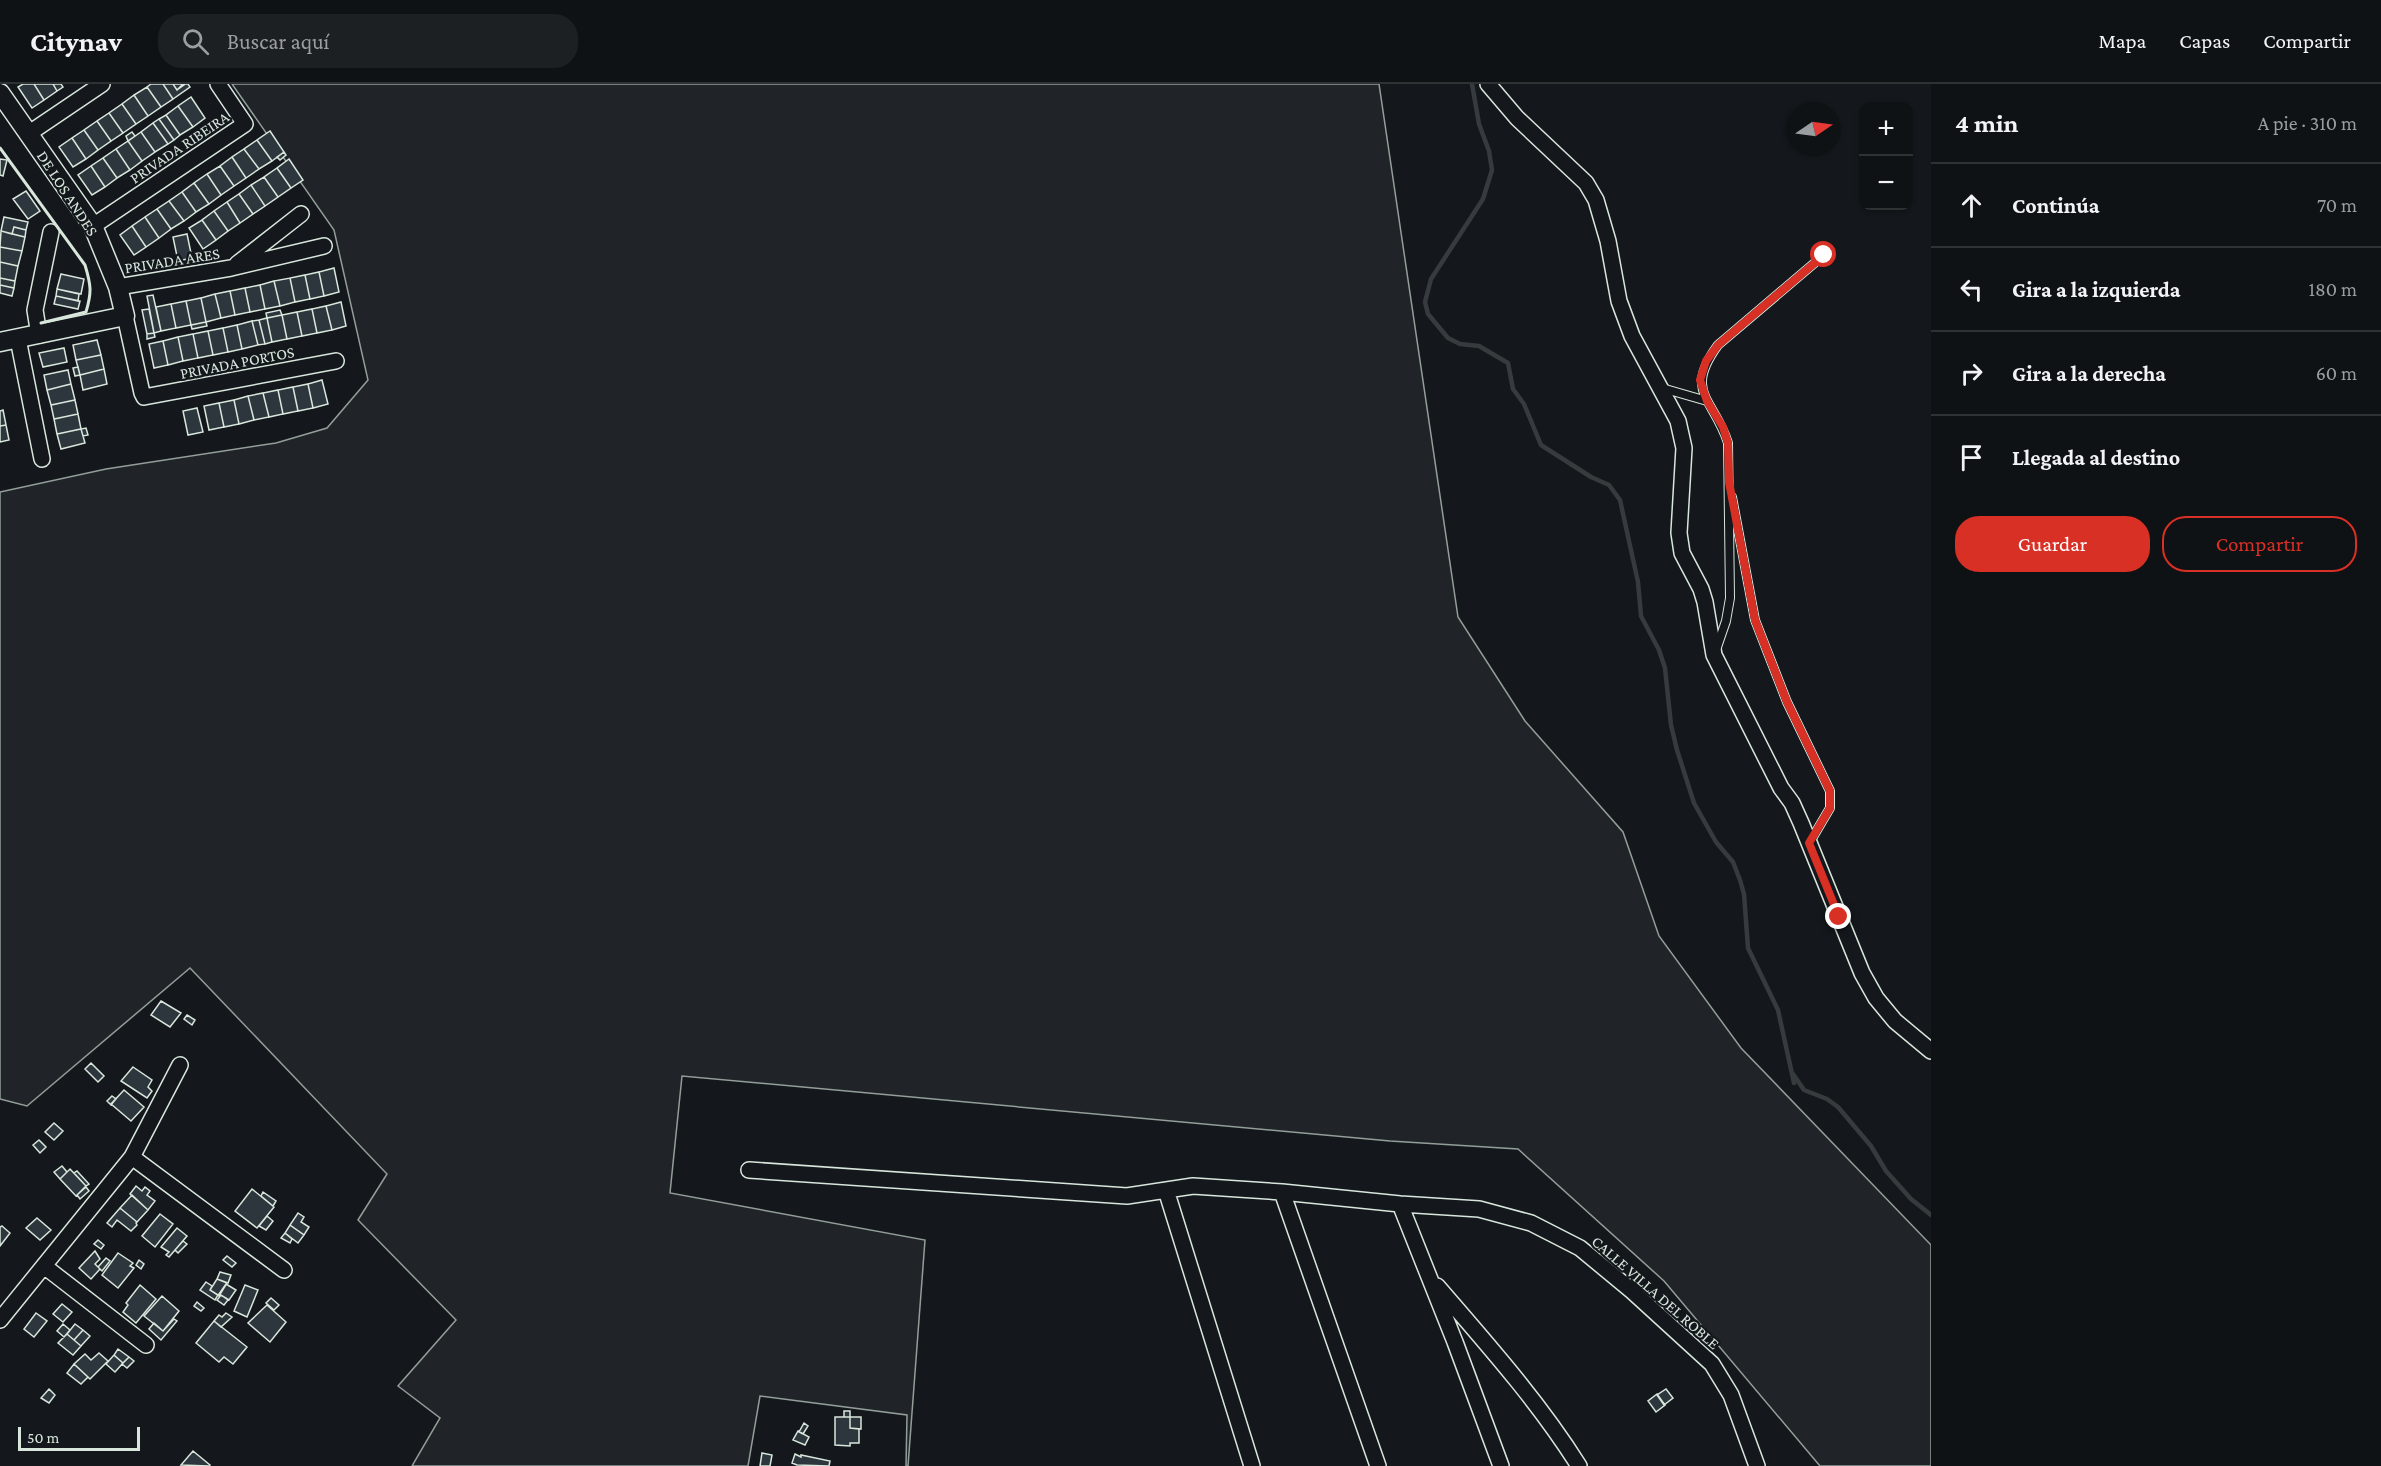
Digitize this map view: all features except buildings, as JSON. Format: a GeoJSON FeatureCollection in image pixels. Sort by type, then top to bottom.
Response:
{"type":"FeatureCollection","features":[{"type":"Feature","properties":{"kind":"street"},"geometry":{"type":"LineString","coordinates":[[28,134],[102,84]]}},
{"type":"Feature","properties":{"kind":"street","name":"PRIVADA RIBEIRA"},"geometry":{"type":"LineString","coordinates":[[93,226],[245,124],[218,84]]}},
{"type":"Feature","properties":{"kind":"street"},"geometry":{"type":"LineString","coordinates":[[1488,84],[1517,118],[1586,183],[1596,200],[1603,221],[1619,301],[1632,336],[1678,421],[1684,448],[1679,533],[1682,553],[1703,596],[1714,655],[1781,788],[1792,803],[1862,973],[1876,999],[1895,1021],[1931,1051]]}},
{"type":"Feature","properties":{"kind":"street","name":"DE LOS ANDES"},"geometry":{"type":"LineString","coordinates":[[0,93],[93,226],[118,287],[125,316]]}},
{"type":"Feature","properties":{"kind":"street","name":"PRIVADA ARES"},"geometry":{"type":"LineString","coordinates":[[231,268],[301,214]]}},
{"type":"Feature","properties":{"kind":"street"},"geometry":{"type":"LineString","coordinates":[[39,335],[35,310],[51,232]]}},
{"type":"Feature","properties":{"kind":"street","name":"PRIVADA ARES"},"geometry":{"type":"LineString","coordinates":[[118,287],[231,268],[324,246]]}},
{"type":"Feature","properties":{"kind":"street"},"geometry":{"type":"LineString","coordinates":[[42,459],[9,340],[125,316]]}},
{"type":"Feature","properties":{"kind":"street","name":"PRIVADA PORTOS"},"geometry":{"type":"LineString","coordinates":[[125,316],[144,397],[336,361]]}},
{"type":"Feature","properties":{"kind":"street"},"geometry":{"type":"LineString","coordinates":[[0,1320],[132,1157],[180,1065]]}},
{"type":"Feature","properties":{"kind":"street"},"geometry":{"type":"LineString","coordinates":[[132,1157],[284,1270]]}},
{"type":"Feature","properties":{"kind":"street","name":"CALLE VILLA DEL ROBLE"},"geometry":{"type":"LineString","coordinates":[[749,1170],[1127,1196],[1193,1186],[1282,1192],[1400,1204],[1479,1209],[1531,1223],[1580,1248],[1632,1291],[1712,1364],[1731,1395],[1757,1466]]}},
{"type":"Feature","properties":{"kind":"street"},"geometry":{"type":"LineString","coordinates":[[1166,1190],[1252,1466]]}},
{"type":"Feature","properties":{"kind":"street"},"geometry":{"type":"LineString","coordinates":[[1282,1192],[1378,1466]]}},
{"type":"Feature","properties":{"kind":"street"},"geometry":{"type":"LineString","coordinates":[[1400,1204],[1455,1342],[1500,1466]]}},
{"type":"Feature","properties":{"kind":"street"},"geometry":{"type":"LineString","coordinates":[[44,1266],[146,1345]]}},
{"type":"Feature","properties":{"kind":"street"},"geometry":{"type":"LineString","coordinates":[[1427,1275],[1507,1366],[1579,1466]]}},
{"type":"Feature","properties":{"kind":"lane"},"geometry":{"type":"LineString","coordinates":[[1714,655],[1726,621],[1730,598],[1728,443],[1723,427],[1707,401],[1700,380],[1706,361],[1718,345],[1824,255]]}},
{"type":"Feature","properties":{"kind":"lane"},"geometry":{"type":"LineString","coordinates":[[1660,387],[1707,401]]}},
{"type":"Feature","properties":{"kind":"lane"},"geometry":{"type":"LineString","coordinates":[[1729,482],[1755,620],[1787,702],[1830,791],[1830,808],[1809,843]]}},
{"type":"Feature","properties":{"kind":"shaded area"},"geometry":{"type":"Polygon","coordinates":[[[232,84],[1379,84],[1458,617],[1525,721],[1623,832],[1659,936],[1741,1048],[1931,1245],[1931,1466],[1820,1466],[1664,1281],[1518,1149],[1390,1141],[682,1076],[670,1193],[925,1240],[908,1466],[906,1466],[907,1415],[760,1396],[748,1466],[412,1466],[440,1418],[398,1386],[456,1320],[358,1220],[387,1174],[190,968],[27,1106],[0,1099],[0,492],[106,469],[276,443],[327,428],[368,380],[334,230],[232,84]]]}},
{"type":"Feature","properties":{"kind":"waterway"},"geometry":{"type":"LineString","coordinates":[[1472,84],[1479,124],[1489,151],[1492,170],[1483,199],[1431,279],[1425,302],[1428,314],[1448,338],[1460,344],[1479,346],[1508,363],[1513,389],[1524,404],[1541,445],[1591,477],[1609,485],[1620,500],[1638,582],[1641,616],[1659,650],[1665,668],[1671,725],[1677,750],[1694,803],[1716,842],[1733,862],[1740,880],[1744,894],[1748,948],[1778,1010],[1794,1083],[1793,1074],[1804,1090],[1827,1099],[1838,1107],[1871,1146],[1886,1171],[1911,1199],[1931,1215]]}},
{"type":"Feature","properties":{"kind":"wall"},"geometry":{"type":"LineString","coordinates":[[0,148],[85,265],[89,278],[90,294],[86,312],[41,323]]}},
{"type":"Feature","properties":{"kind":"route"},"geometry":{"type":"LineString","coordinates":[[1824,255],[1718,345],[1706,361],[1700,380],[1707,401],[1723,427],[1728,443],[1729,482],[1755,620],[1787,702],[1830,791],[1830,808],[1809,843],[1839,917]]}}]}
